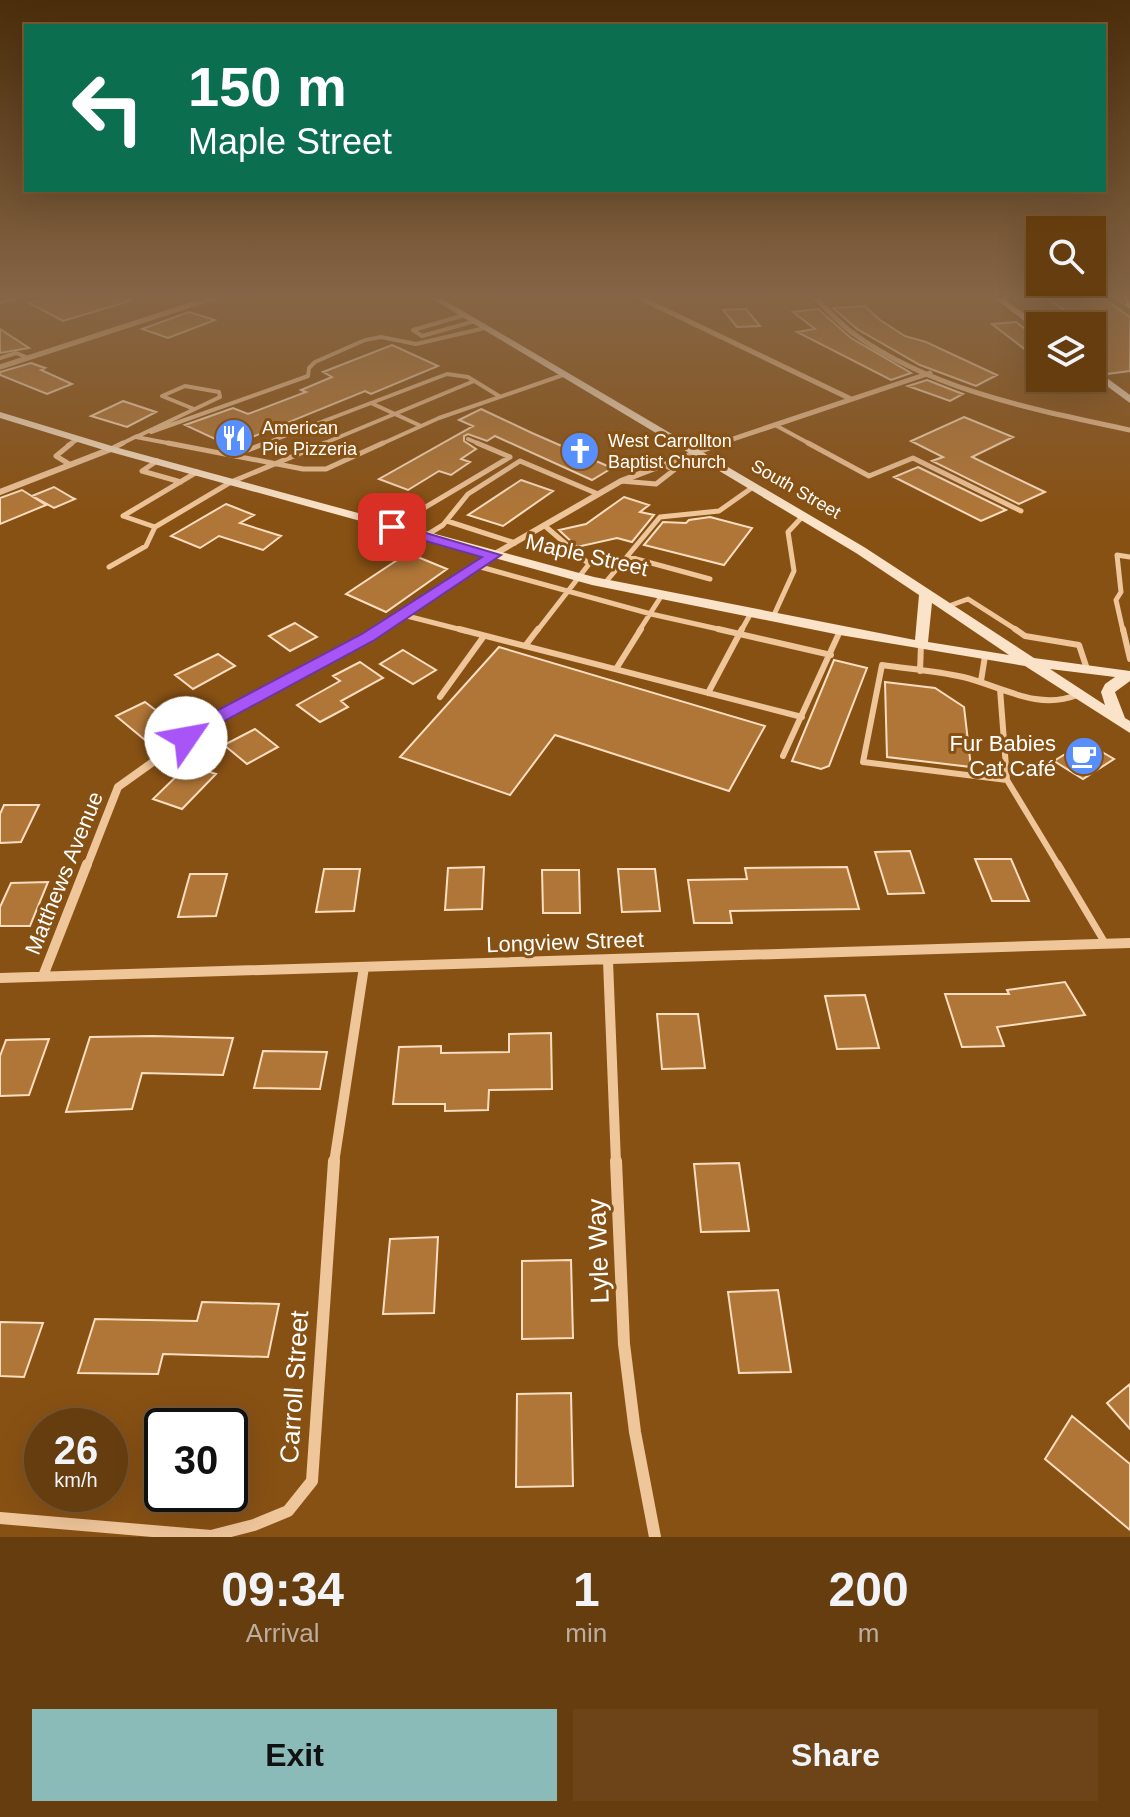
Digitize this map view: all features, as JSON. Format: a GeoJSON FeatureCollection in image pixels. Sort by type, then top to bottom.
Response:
{"type":"FeatureCollection","features":[{"type":"Feature","properties":{"kind":"main road","name":"South Street"},"geometry":{"type":"LineString","coordinates":[[553,369],[803,516],[1124,724]]}},
{"type":"Feature","properties":{"kind":"main road"},"geometry":{"type":"LineString","coordinates":[[1106,381],[1130,400]]}},
{"type":"Feature","properties":{"kind":"main road","name":"Maple Street"},"geometry":{"type":"LineString","coordinates":[[3,418],[580,578],[840,631],[985,656],[1130,675]]}},
{"type":"Feature","properties":{"kind":"main road"},"geometry":{"type":"LineString","coordinates":[[921,645],[926,593]]}},
{"type":"Feature","properties":{"kind":"main road"},"geometry":{"type":"LineString","coordinates":[[1124,724],[1108,692],[1110,687],[1130,675]]}},
{"type":"Feature","properties":{"kind":"street"},"geometry":{"type":"LineString","coordinates":[[787,369],[852,400]]}},
{"type":"Feature","properties":{"kind":"street"},"geometry":{"type":"LineString","coordinates":[[922,369],[995,395],[1130,430]]}},
{"type":"Feature","properties":{"kind":"street","name":"Matthews Avenue"},"geometry":{"type":"LineString","coordinates":[[43,976],[118,787],[209,722],[403,615],[493,555],[621,481],[694,452],[930,373]]}},
{"type":"Feature","properties":{"kind":"street"},"geometry":{"type":"LineString","coordinates":[[0,492],[111,449]]}},
{"type":"Feature","properties":{"kind":"street","name":"Longview Street"},"geometry":{"type":"LineString","coordinates":[[0,978],[1130,943]]}},
{"type":"Feature","properties":{"kind":"street","name":"Lyle Way"},"geometry":{"type":"LineString","coordinates":[[608,961],[624,1344],[635,1432],[655,1537]]}},
{"type":"Feature","properties":{"kind":"street","name":"Carroll Street"},"geometry":{"type":"LineString","coordinates":[[0,1518],[211,1536],[254,1525],[288,1511],[312,1481],[332,1176],[364,967]]}},
{"type":"Feature","properties":{"kind":"lane"},"geometry":{"type":"LineString","coordinates":[[136,437],[308,376],[309,369]]}},
{"type":"Feature","properties":{"kind":"lane"},"geometry":{"type":"LineString","coordinates":[[233,456],[447,374],[474,381],[499,396]]}},
{"type":"Feature","properties":{"kind":"lane"},"geometry":{"type":"LineString","coordinates":[[136,437],[275,464],[326,469],[421,426],[563,375]]}},
{"type":"Feature","properties":{"kind":"lane"},"geometry":{"type":"LineString","coordinates":[[109,567],[146,546],[155,527],[231,482],[474,381]]}},
{"type":"Feature","properties":{"kind":"lane"},"geometry":{"type":"LineString","coordinates":[[111,449],[220,397],[219,392],[185,386],[162,396],[194,409]]}},
{"type":"Feature","properties":{"kind":"lane"},"geometry":{"type":"LineString","coordinates":[[371,403],[421,426]]}},
{"type":"Feature","properties":{"kind":"lane"},"geometry":{"type":"LineString","coordinates":[[775,425],[869,476],[913,458],[1021,511]]}},
{"type":"Feature","properties":{"kind":"lane"},"geometry":{"type":"LineString","coordinates":[[69,464],[56,456],[79,439]]}},
{"type":"Feature","properties":{"kind":"lane"},"geometry":{"type":"LineString","coordinates":[[468,439],[598,494]]}},
{"type":"Feature","properties":{"kind":"lane"},"geometry":{"type":"LineString","coordinates":[[392,527],[510,457]]}},
{"type":"Feature","properties":{"kind":"lane"},"geometry":{"type":"LineString","coordinates":[[157,461],[142,471],[181,482]]}},
{"type":"Feature","properties":{"kind":"lane"},"geometry":{"type":"LineString","coordinates":[[425,536],[447,521],[468,494],[520,461]]}},
{"type":"Feature","properties":{"kind":"lane"},"geometry":{"type":"LineString","coordinates":[[621,481],[657,486],[674,470],[663,464]]}},
{"type":"Feature","properties":{"kind":"lane"},"geometry":{"type":"LineString","coordinates":[[155,527],[123,516],[197,472]]}},
{"type":"Feature","properties":{"kind":"lane"},"geometry":{"type":"LineString","coordinates":[[605,583],[660,517],[719,511],[753,487]]}},
{"type":"Feature","properties":{"kind":"lane"},"geometry":{"type":"LineString","coordinates":[[773,618],[794,571],[788,532],[803,516]]}},
{"type":"Feature","properties":{"kind":"lane"},"geometry":{"type":"LineString","coordinates":[[447,521],[515,543]]}},
{"type":"Feature","properties":{"kind":"lane"},"geometry":{"type":"LineString","coordinates":[[525,646],[589,564],[545,526]]}},
{"type":"Feature","properties":{"kind":"lane"},"geometry":{"type":"LineString","coordinates":[[1130,557],[1117,555],[1121,592],[1116,600],[1130,659]]}},
{"type":"Feature","properties":{"kind":"lane"},"geometry":{"type":"LineString","coordinates":[[629,557],[710,579]]}},
{"type":"Feature","properties":{"kind":"lane"},"geometry":{"type":"LineString","coordinates":[[477,566],[651,614],[831,655]]}},
{"type":"Feature","properties":{"kind":"lane"},"geometry":{"type":"LineString","coordinates":[[616,669],[662,595]]}},
{"type":"Feature","properties":{"kind":"lane"},"geometry":{"type":"LineString","coordinates":[[946,607],[968,599],[1025,636],[1079,645],[1087,669]]}},
{"type":"Feature","properties":{"kind":"lane"},"geometry":{"type":"LineString","coordinates":[[708,693],[751,613]]}},
{"type":"Feature","properties":{"kind":"lane"},"geometry":{"type":"LineString","coordinates":[[403,615],[802,717]]}},
{"type":"Feature","properties":{"kind":"lane"},"geometry":{"type":"LineString","coordinates":[[783,756],[840,631]]}},
{"type":"Feature","properties":{"kind":"lane"},"geometry":{"type":"LineString","coordinates":[[440,697],[484,636]]}},
{"type":"Feature","properties":{"kind":"lane"},"geometry":{"type":"LineString","coordinates":[[920,671],[921,645]]}},
{"type":"Feature","properties":{"kind":"lane"},"geometry":{"type":"LineString","coordinates":[[981,681],[985,656]]}},
{"type":"Feature","properties":{"kind":"lane"},"geometry":{"type":"LineString","coordinates":[[1007,780],[863,762],[882,665],[981,681],[1020,697],[1062,703],[1077,695]]}},
{"type":"Feature","properties":{"kind":"lane"},"geometry":{"type":"LineString","coordinates":[[1000,689],[1007,780],[1105,943]]}},
{"type":"Feature","properties":{"kind":"building"},"geometry":{"type":"Polygon","coordinates":[[[11,369],[44,369],[41,370],[72,384],[47,394],[0,375],[0,372],[11,369]]]}},
{"type":"Feature","properties":{"kind":"building"},"geometry":{"type":"Polygon","coordinates":[[[331,369],[431,369],[371,394],[365,391],[230,446],[185,425],[233,408],[248,414],[306,392],[301,390],[332,377],[323,372],[331,369]]]}},
{"type":"Feature","properties":{"kind":"building"},"geometry":{"type":"Polygon","coordinates":[[[869,369],[904,369],[911,373],[891,380],[869,369]]]}},
{"type":"Feature","properties":{"kind":"building"},"geometry":{"type":"Polygon","coordinates":[[[930,369],[984,369],[997,375],[976,386],[930,369]]]}},
{"type":"Feature","properties":{"kind":"building"},"geometry":{"type":"Polygon","coordinates":[[[1106,369],[1130,371],[1107,374],[1106,373],[1106,369]]]}},
{"type":"Feature","properties":{"kind":"building"},"geometry":{"type":"Polygon","coordinates":[[[927,380],[963,394],[950,401],[908,386],[927,380]]]}},
{"type":"Feature","properties":{"kind":"building"},"geometry":{"type":"Polygon","coordinates":[[[123,401],[156,412],[127,427],[91,416],[123,401]]]}},
{"type":"Feature","properties":{"kind":"building"},"geometry":{"type":"Polygon","coordinates":[[[481,409],[612,468],[592,480],[495,436],[487,441],[468,434],[464,436],[464,441],[476,449],[461,459],[470,462],[451,475],[439,471],[408,490],[379,479],[473,426],[459,420],[481,409]]]}},
{"type":"Feature","properties":{"kind":"building"},"geometry":{"type":"Polygon","coordinates":[[[964,417],[1013,437],[972,457],[1045,492],[1019,504],[932,461],[943,457],[911,441],[964,417]]]}},
{"type":"Feature","properties":{"kind":"building"},"geometry":{"type":"Polygon","coordinates":[[[918,467],[1006,510],[981,521],[894,477],[918,467]]]}},
{"type":"Feature","properties":{"kind":"building"},"geometry":{"type":"Polygon","coordinates":[[[521,480],[553,491],[503,526],[468,515],[521,480]]]}},
{"type":"Feature","properties":{"kind":"building"},"geometry":{"type":"Polygon","coordinates":[[[54,487],[75,499],[54,508],[32,496],[54,487]]]}},
{"type":"Feature","properties":{"kind":"building"},"geometry":{"type":"Polygon","coordinates":[[[22,490],[46,505],[0,524],[0,498],[22,490]]]}},
{"type":"Feature","properties":{"kind":"building"},"geometry":{"type":"Polygon","coordinates":[[[624,497],[649,505],[640,512],[654,515],[632,542],[617,538],[577,547],[559,530],[586,524],[624,497]]]}},
{"type":"Feature","properties":{"kind":"building"},"geometry":{"type":"Polygon","coordinates":[[[226,504],[254,515],[240,523],[281,536],[263,550],[219,536],[200,548],[171,536],[226,504]]]}},
{"type":"Feature","properties":{"kind":"building"},"geometry":{"type":"Polygon","coordinates":[[[710,517],[752,528],[724,565],[644,545],[663,522],[686,523],[710,517]]]}},
{"type":"Feature","properties":{"kind":"building"},"geometry":{"type":"Polygon","coordinates":[[[408,553],[447,569],[386,612],[346,594],[408,553]]]}},
{"type":"Feature","properties":{"kind":"building"},"geometry":{"type":"Polygon","coordinates":[[[295,623],[317,637],[290,651],[269,636],[295,623]]]}},
{"type":"Feature","properties":{"kind":"building"},"geometry":{"type":"Polygon","coordinates":[[[499,647],[765,726],[729,791],[555,735],[510,795],[400,757],[499,647]]]}},
{"type":"Feature","properties":{"kind":"building"},"geometry":{"type":"Polygon","coordinates":[[[403,650],[436,670],[413,684],[380,664],[403,650]]]}},
{"type":"Feature","properties":{"kind":"building"},"geometry":{"type":"Polygon","coordinates":[[[218,654],[235,666],[193,689],[175,675],[218,654]]]}},
{"type":"Feature","properties":{"kind":"building"},"geometry":{"type":"Polygon","coordinates":[[[834,660],[867,668],[829,766],[821,769],[792,761],[834,660]]]}},
{"type":"Feature","properties":{"kind":"building"},"geometry":{"type":"Polygon","coordinates":[[[360,662],[383,678],[341,701],[348,707],[320,722],[297,705],[340,681],[333,676],[360,662]]]}},
{"type":"Feature","properties":{"kind":"building"},"geometry":{"type":"Polygon","coordinates":[[[885,682],[935,688],[964,707],[971,767],[887,757],[885,682]]]}},
{"type":"Feature","properties":{"kind":"building"},"geometry":{"type":"Polygon","coordinates":[[[145,702],[174,724],[145,740],[116,716],[145,702]]]}},
{"type":"Feature","properties":{"kind":"building"},"geometry":{"type":"Polygon","coordinates":[[[255,729],[278,747],[247,764],[224,745],[255,729]]]}},
{"type":"Feature","properties":{"kind":"building"},"geometry":{"type":"Polygon","coordinates":[[[1085,742],[1114,759],[1083,779],[1054,761],[1085,742]]]}},
{"type":"Feature","properties":{"kind":"building"},"geometry":{"type":"Polygon","coordinates":[[[188,765],[216,774],[182,809],[153,799],[188,765]]]}},
{"type":"Feature","properties":{"kind":"building"},"geometry":{"type":"Polygon","coordinates":[[[4,805],[39,805],[21,842],[0,843],[0,814],[4,805]]]}},
{"type":"Feature","properties":{"kind":"building"},"geometry":{"type":"Polygon","coordinates":[[[910,851],[924,893],[888,894],[875,852],[910,851]]]}},
{"type":"Feature","properties":{"kind":"building"},"geometry":{"type":"Polygon","coordinates":[[[975,859],[1011,859],[1029,901],[992,901],[975,859]]]}},
{"type":"Feature","properties":{"kind":"building"},"geometry":{"type":"Polygon","coordinates":[[[484,867],[482,909],[445,910],[448,868],[484,867]]]}},
{"type":"Feature","properties":{"kind":"building"},"geometry":{"type":"Polygon","coordinates":[[[847,867],[859,909],[730,911],[732,923],[694,923],[688,880],[747,879],[745,868],[847,867]]]}},
{"type":"Feature","properties":{"kind":"building"},"geometry":{"type":"Polygon","coordinates":[[[324,869],[360,869],[354,911],[316,912],[324,869]]]}},
{"type":"Feature","properties":{"kind":"building"},"geometry":{"type":"Polygon","coordinates":[[[618,869],[655,869],[660,911],[622,912],[618,869]]]}},
{"type":"Feature","properties":{"kind":"building"},"geometry":{"type":"Polygon","coordinates":[[[542,870],[579,870],[580,913],[543,913],[542,870]]]}},
{"type":"Feature","properties":{"kind":"building"},"geometry":{"type":"Polygon","coordinates":[[[190,874],[227,874],[216,916],[178,917],[190,874]]]}},
{"type":"Feature","properties":{"kind":"building"},"geometry":{"type":"Polygon","coordinates":[[[48,882],[30,926],[0,926],[0,907],[11,883],[48,882]]]}},
{"type":"Feature","properties":{"kind":"building"},"geometry":{"type":"Polygon","coordinates":[[[1065,982],[1085,1015],[997,1027],[1004,1046],[962,1047],[945,994],[1009,994],[1007,990],[1065,982]]]}},
{"type":"Feature","properties":{"kind":"building"},"geometry":{"type":"Polygon","coordinates":[[[865,995],[879,1048],[837,1049],[825,996],[865,995]]]}},
{"type":"Feature","properties":{"kind":"building"},"geometry":{"type":"Polygon","coordinates":[[[657,1014],[698,1014],[705,1068],[662,1069],[657,1014]]]}},
{"type":"Feature","properties":{"kind":"building"},"geometry":{"type":"Polygon","coordinates":[[[551,1033],[552,1089],[489,1090],[488,1110],[445,1111],[445,1104],[393,1104],[399,1047],[441,1046],[441,1053],[509,1052],[509,1034],[551,1033]]]}},
{"type":"Feature","properties":{"kind":"building"},"geometry":{"type":"Polygon","coordinates":[[[90,1037],[233,1038],[223,1075],[142,1073],[132,1109],[66,1112],[90,1037]]]}},
{"type":"Feature","properties":{"kind":"building"},"geometry":{"type":"Polygon","coordinates":[[[49,1039],[29,1095],[0,1096],[0,1056],[6,1040],[49,1039]]]}},
{"type":"Feature","properties":{"kind":"building"},"geometry":{"type":"Polygon","coordinates":[[[263,1051],[327,1052],[320,1089],[254,1088],[263,1051]]]}},
{"type":"Feature","properties":{"kind":"building"},"geometry":{"type":"Polygon","coordinates":[[[739,1163],[749,1231],[701,1232],[694,1164],[739,1163]]]}},
{"type":"Feature","properties":{"kind":"building"},"geometry":{"type":"Polygon","coordinates":[[[438,1237],[434,1313],[383,1314],[390,1239],[438,1237]]]}},
{"type":"Feature","properties":{"kind":"building"},"geometry":{"type":"Polygon","coordinates":[[[571,1260],[573,1338],[522,1339],[522,1261],[571,1260]]]}},
{"type":"Feature","properties":{"kind":"building"},"geometry":{"type":"Polygon","coordinates":[[[778,1290],[791,1372],[739,1373],[728,1292],[778,1290]]]}},
{"type":"Feature","properties":{"kind":"building"},"geometry":{"type":"Polygon","coordinates":[[[202,1302],[279,1304],[268,1357],[163,1354],[158,1374],[78,1373],[95,1319],[197,1321],[202,1302]]]}},
{"type":"Feature","properties":{"kind":"building"},"geometry":{"type":"Polygon","coordinates":[[[0,1322],[43,1323],[24,1377],[0,1376],[0,1322]]]}},
{"type":"Feature","properties":{"kind":"building"},"geometry":{"type":"Polygon","coordinates":[[[1130,1384],[1130,1429],[1107,1403],[1130,1384]]]}},
{"type":"Feature","properties":{"kind":"building"},"geometry":{"type":"Polygon","coordinates":[[[571,1393],[573,1486],[516,1487],[517,1394],[571,1393]]]}},
{"type":"Feature","properties":{"kind":"building"},"geometry":{"type":"Polygon","coordinates":[[[1072,1416],[1130,1464],[1130,1530],[1045,1459],[1072,1416]]]}},
{"type":"Feature","properties":{"kind":"place","name":"American Pie Pizzeria"},"geometry":{"type":"Point","coordinates":[234,438]}},
{"type":"Feature","properties":{"kind":"place","name":"West Carrollton Baptist Church"},"geometry":{"type":"Point","coordinates":[580,451]}},
{"type":"Feature","properties":{"kind":"place","name":"Fur Babies Cat Café"},"geometry":{"type":"Point","coordinates":[1084,756]}},
{"type":"Feature","properties":{"kind":"route"},"geometry":{"type":"LineString","coordinates":[[186,738],[209,722],[368,637],[493,555],[392,527]]}}]}
